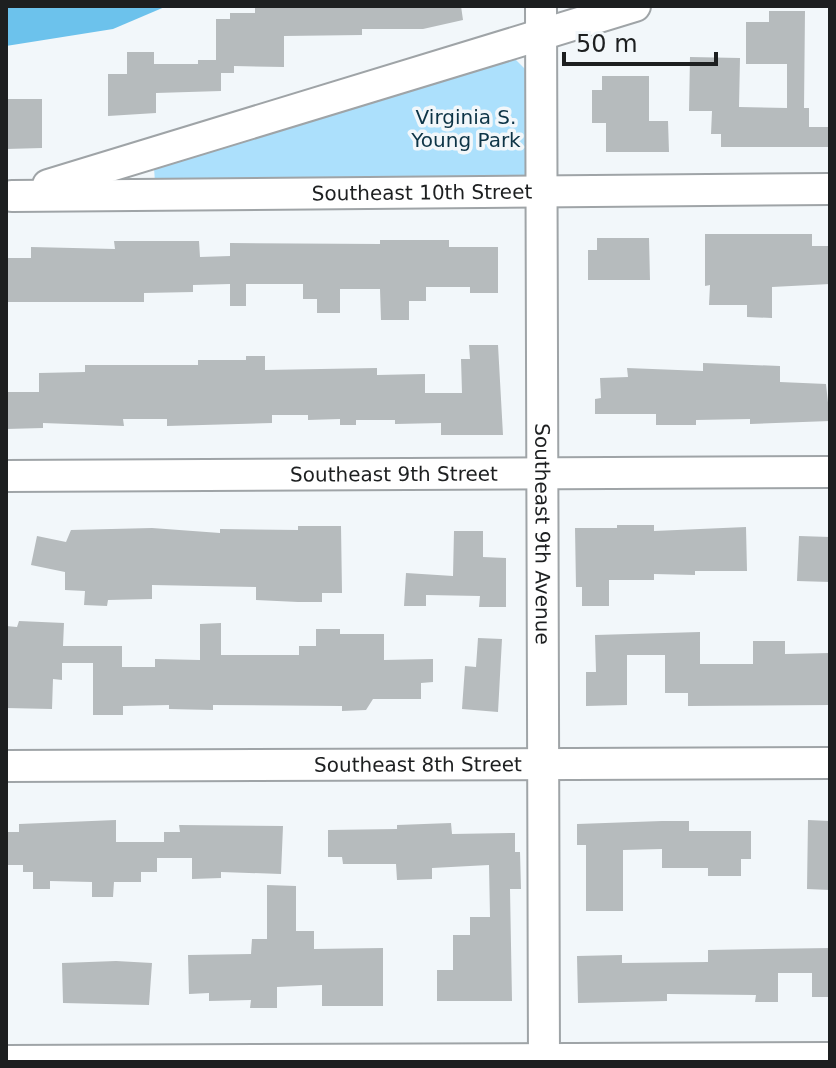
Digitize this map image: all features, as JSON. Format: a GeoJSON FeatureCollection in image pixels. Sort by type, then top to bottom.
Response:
{"type":"FeatureCollection","features":[{"type":"Feature","properties":{"kind":"street","name":"Southeast 9th Avenue"},"geometry":{"type":"LineString","coordinates":[[541,6],[544,1060]]}},
{"type":"Feature","properties":{"kind":"street"},"geometry":{"type":"LineString","coordinates":[[9,197],[635,6]]}},
{"type":"Feature","properties":{"kind":"street"},"geometry":{"type":"LineString","coordinates":[[154,154],[150,175],[156,195]]}},
{"type":"Feature","properties":{"kind":"street","name":"Southeast 10th Street"},"geometry":{"type":"LineString","coordinates":[[9,197],[830,189]]}},
{"type":"Feature","properties":{"kind":"street","name":"Southeast 9th Street"},"geometry":{"type":"LineString","coordinates":[[6,476],[830,472]]}},
{"type":"Feature","properties":{"kind":"street","name":"Southeast 8th Street"},"geometry":{"type":"LineString","coordinates":[[6,766],[830,763]]}},
{"type":"Feature","properties":{"kind":"street"},"geometry":{"type":"LineString","coordinates":[[6,1061],[830,1058]]}},
{"type":"Feature","properties":{"kind":"green space","name":"Virginia S. Young Park"},"geometry":{"type":"Polygon","coordinates":[[[513,57],[529,73],[530,171],[518,182],[155,182],[154,168],[513,57]]]}},
{"type":"Feature","properties":{"kind":"shaded area"},"geometry":{"type":"Polygon","coordinates":[[[6,6],[167,6],[113,29],[6,46],[6,6]]]}},
{"type":"Feature","properties":{"kind":"building"},"geometry":{"type":"Polygon","coordinates":[[[255,6],[461,6],[463,20],[423,29],[362,29],[362,35],[284,36],[284,67],[234,66],[234,73],[221,73],[221,91],[156,93],[156,113],[108,116],[108,74],[127,74],[127,52],[154,52],[154,64],[198,64],[198,60],[216,60],[216,19],[230,19],[230,13],[255,13],[255,6]]]}},
{"type":"Feature","properties":{"kind":"building"},"geometry":{"type":"Polygon","coordinates":[[[769,11],[805,11],[804,108],[809,108],[809,127],[830,127],[830,147],[721,147],[721,134],[711,134],[712,111],[689,111],[690,57],[740,58],[739,107],[787,108],[787,64],[746,64],[746,22],[769,22],[769,11]]]}},
{"type":"Feature","properties":{"kind":"building"},"geometry":{"type":"Polygon","coordinates":[[[602,76],[649,76],[649,121],[668,121],[669,152],[606,152],[606,123],[592,123],[592,90],[602,90],[602,76]]]}},
{"type":"Feature","properties":{"kind":"building"},"geometry":{"type":"Polygon","coordinates":[[[6,99],[42,99],[42,148],[6,149],[6,99]]]}},
{"type":"Feature","properties":{"kind":"building"},"geometry":{"type":"Polygon","coordinates":[[[705,234],[812,234],[812,246],[830,246],[830,284],[772,287],[772,318],[747,317],[747,305],[709,305],[710,285],[705,286],[705,234]]]}},
{"type":"Feature","properties":{"kind":"building"},"geometry":{"type":"Polygon","coordinates":[[[597,238],[649,238],[650,280],[588,280],[588,250],[597,250],[597,238]]]}},
{"type":"Feature","properties":{"kind":"building"},"geometry":{"type":"Polygon","coordinates":[[[380,240],[449,240],[449,247],[498,247],[498,293],[470,293],[470,287],[426,287],[426,301],[409,301],[409,320],[381,320],[380,289],[340,289],[340,313],[317,313],[317,299],[303,299],[303,284],[246,284],[246,306],[230,306],[230,284],[193,285],[193,292],[144,293],[144,302],[6,302],[6,258],[31,258],[31,247],[115,249],[114,241],[199,241],[200,257],[230,256],[230,243],[380,244],[380,240]]]}},
{"type":"Feature","properties":{"kind":"building"},"geometry":{"type":"Polygon","coordinates":[[[469,345],[498,345],[503,435],[441,435],[441,423],[395,424],[395,420],[356,420],[356,425],[340,425],[340,419],[308,420],[308,415],[272,415],[272,423],[167,426],[167,419],[123,419],[124,426],[43,423],[43,428],[6,429],[6,392],[39,392],[39,373],[85,372],[85,365],[198,365],[198,360],[246,360],[246,356],[265,356],[265,370],[377,368],[377,375],[425,374],[425,393],[462,393],[461,359],[470,359],[469,345]]]}},
{"type":"Feature","properties":{"kind":"building"},"geometry":{"type":"Polygon","coordinates":[[[703,363],[780,366],[780,382],[826,384],[830,421],[750,424],[750,419],[696,420],[696,425],[656,425],[656,414],[595,414],[595,399],[601,398],[600,378],[628,377],[627,368],[703,371],[703,363]]]}},
{"type":"Feature","properties":{"kind":"building"},"geometry":{"type":"Polygon","coordinates":[[[617,525],[654,525],[654,531],[746,527],[747,571],[695,571],[695,575],[654,574],[654,580],[609,580],[609,606],[582,606],[582,587],[576,587],[575,528],[617,528],[617,525]]]}},
{"type":"Feature","properties":{"kind":"building"},"geometry":{"type":"Polygon","coordinates":[[[298,526],[341,526],[342,593],[322,593],[322,602],[298,602],[256,600],[256,587],[152,585],[152,599],[108,600],[107,606],[84,605],[85,591],[65,590],[65,572],[31,565],[37,536],[66,542],[71,530],[152,528],[220,533],[220,529],[298,530],[298,526]]]}},
{"type":"Feature","properties":{"kind":"building"},"geometry":{"type":"Polygon","coordinates":[[[454,531],[483,531],[483,557],[506,558],[506,607],[479,607],[480,596],[426,595],[426,606],[404,606],[406,573],[453,576],[454,531]]]}},
{"type":"Feature","properties":{"kind":"building"},"geometry":{"type":"Polygon","coordinates":[[[799,536],[830,537],[830,582],[797,581],[799,536]]]}},
{"type":"Feature","properties":{"kind":"building"},"geometry":{"type":"Polygon","coordinates":[[[19,621],[64,623],[63,646],[122,646],[122,667],[155,667],[155,659],[200,660],[200,624],[221,623],[221,655],[299,655],[299,646],[316,646],[316,629],[340,629],[340,634],[384,634],[384,660],[433,659],[433,682],[421,683],[421,699],[373,699],[366,710],[342,711],[342,706],[213,705],[213,710],[169,709],[169,705],[123,706],[123,715],[93,715],[93,663],[62,663],[62,680],[53,679],[52,709],[6,708],[6,626],[17,627],[19,621]]]}},
{"type":"Feature","properties":{"kind":"building"},"geometry":{"type":"Polygon","coordinates":[[[700,632],[700,664],[753,664],[753,641],[785,641],[785,654],[830,653],[830,705],[688,706],[688,693],[665,693],[665,655],[627,655],[627,705],[586,706],[586,672],[596,672],[595,635],[700,632]]]}},
{"type":"Feature","properties":{"kind":"building"},"geometry":{"type":"Polygon","coordinates":[[[478,638],[502,639],[498,712],[462,709],[465,666],[476,667],[478,638]]]}},
{"type":"Feature","properties":{"kind":"building"},"geometry":{"type":"Polygon","coordinates":[[[116,820],[116,842],[164,842],[164,832],[180,832],[179,825],[283,826],[281,874],[221,872],[221,878],[192,879],[192,858],[157,858],[157,872],[141,872],[141,882],[114,882],[113,897],[92,897],[92,882],[50,881],[50,889],[33,889],[33,872],[23,872],[23,865],[6,865],[6,832],[19,832],[19,824],[116,820]]]}},
{"type":"Feature","properties":{"kind":"building"},"geometry":{"type":"Polygon","coordinates":[[[808,820],[830,821],[830,890],[807,889],[808,820]]]}},
{"type":"Feature","properties":{"kind":"building"},"geometry":{"type":"Polygon","coordinates":[[[689,821],[689,831],[751,831],[751,859],[741,859],[741,876],[708,876],[708,868],[662,868],[662,849],[623,850],[623,911],[586,911],[586,845],[577,845],[577,824],[689,821]]]}},
{"type":"Feature","properties":{"kind":"building"},"geometry":{"type":"Polygon","coordinates":[[[451,823],[452,834],[515,833],[515,852],[520,852],[521,889],[510,889],[512,1001],[437,1001],[437,970],[453,970],[453,935],[470,935],[470,917],[490,917],[489,865],[432,868],[432,879],[397,880],[396,864],[343,864],[342,857],[328,857],[328,830],[397,829],[397,825],[451,823]]]}},
{"type":"Feature","properties":{"kind":"building"},"geometry":{"type":"Polygon","coordinates":[[[267,885],[296,886],[296,931],[314,931],[314,949],[383,948],[383,1006],[322,1006],[322,985],[277,987],[277,1008],[250,1008],[251,1000],[209,1001],[209,993],[189,994],[188,955],[251,954],[252,939],[267,939],[267,885]]]}},
{"type":"Feature","properties":{"kind":"building"},"geometry":{"type":"Polygon","coordinates":[[[830,948],[830,997],[812,997],[812,973],[778,973],[778,1002],[755,1002],[756,995],[667,994],[667,1001],[578,1003],[577,956],[622,955],[622,963],[708,962],[708,950],[830,948]]]}},
{"type":"Feature","properties":{"kind":"building"},"geometry":{"type":"Polygon","coordinates":[[[62,963],[152,963],[149,1005],[63,1003],[62,963]]]}}]}
